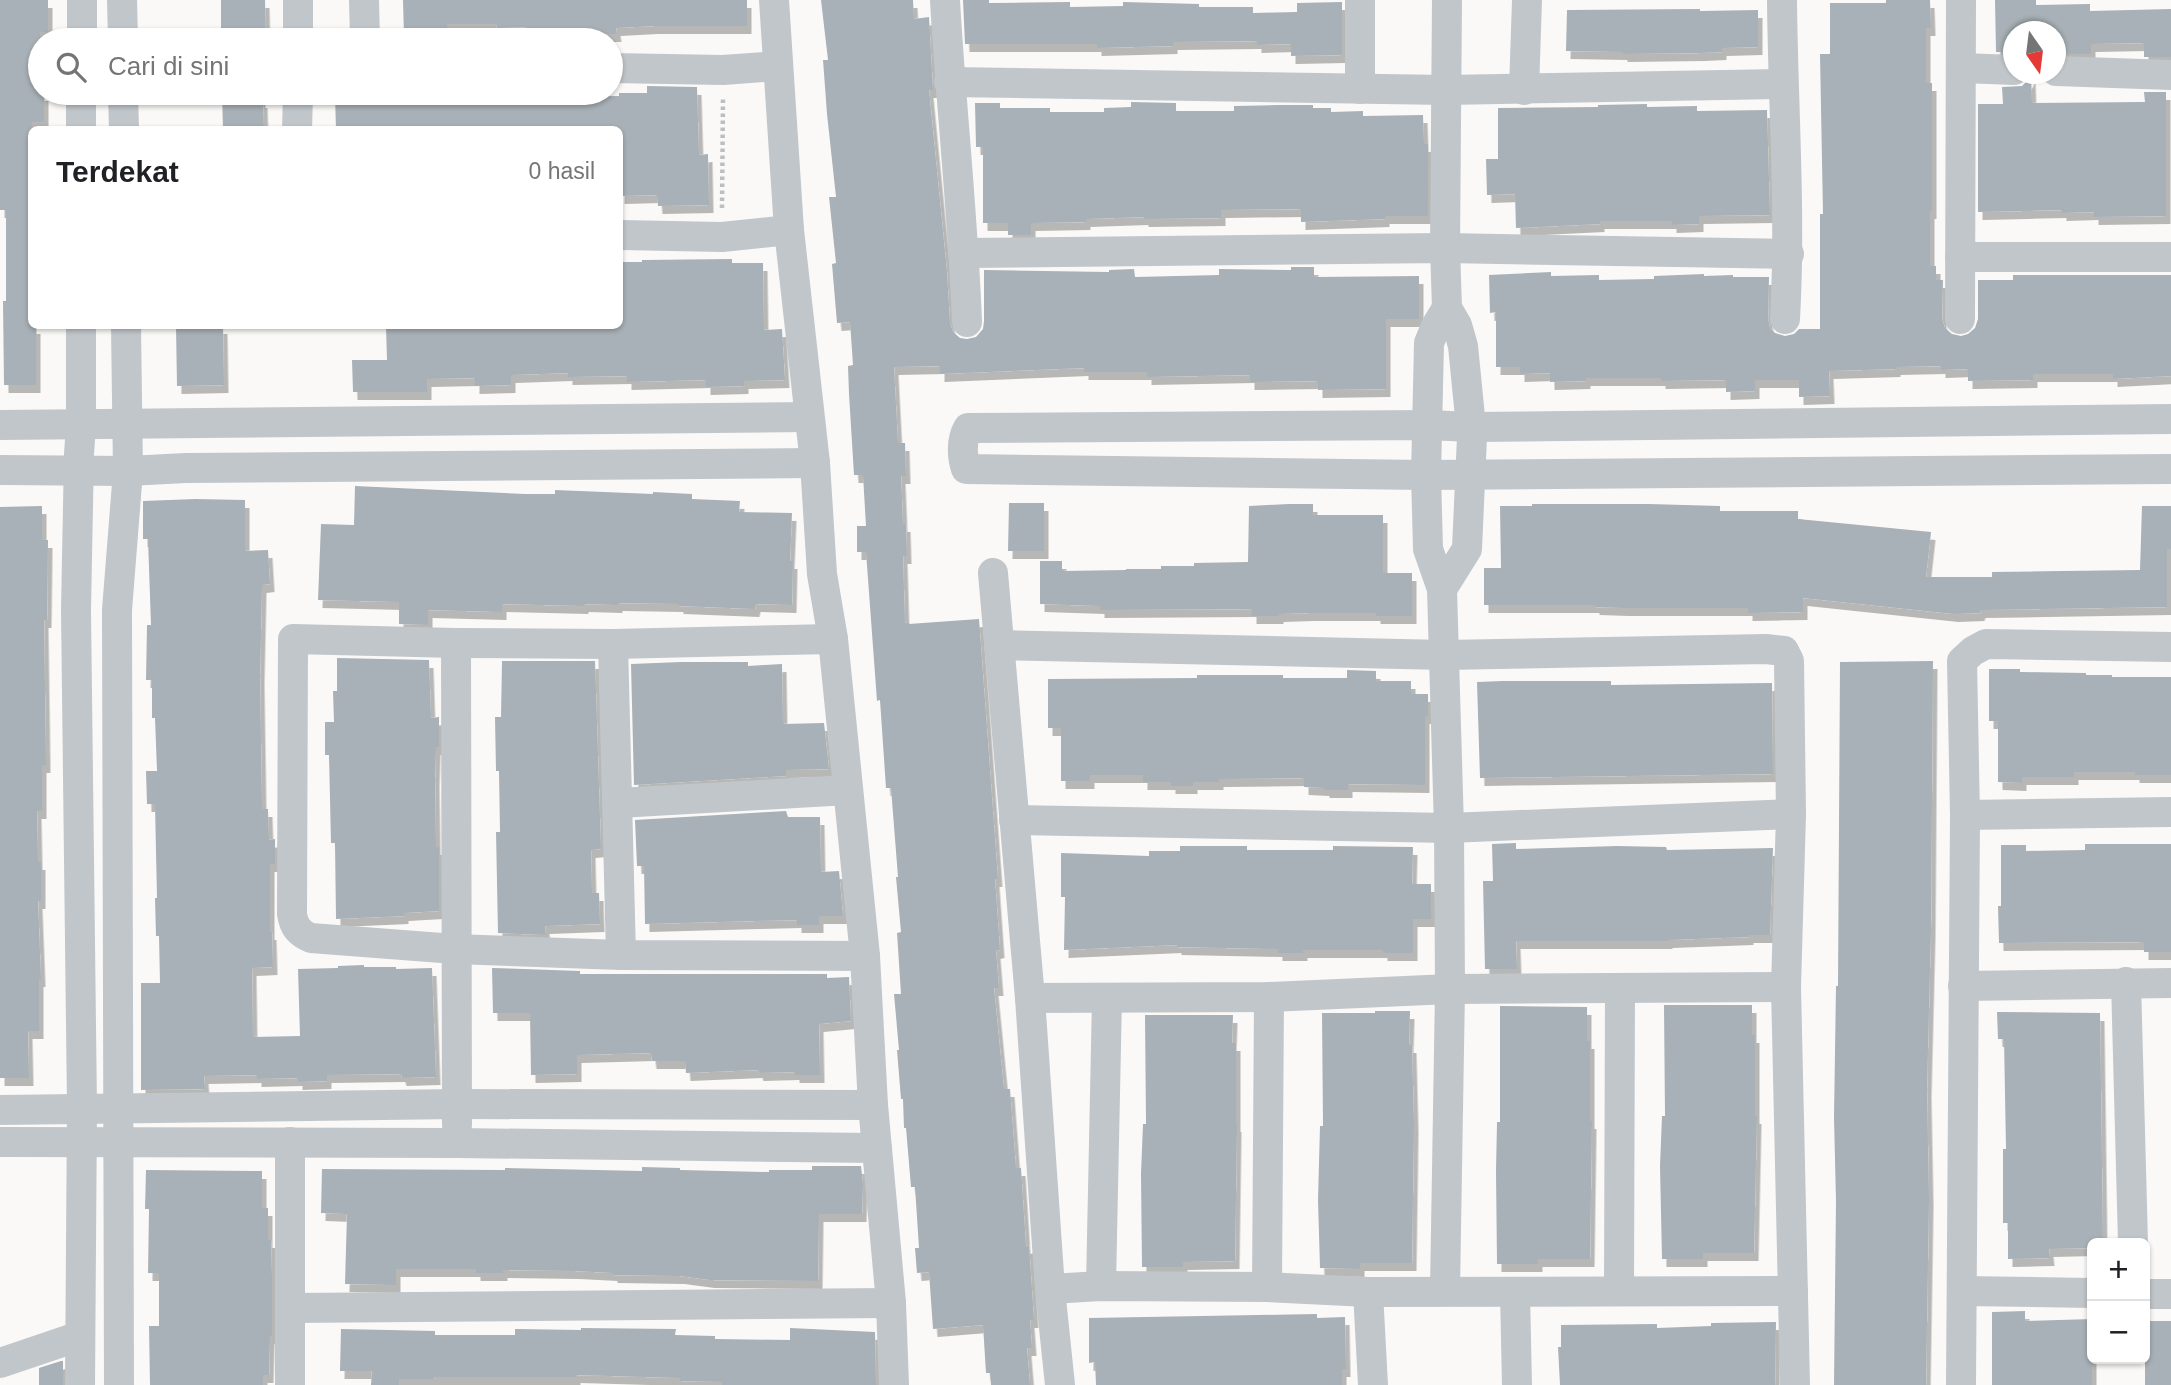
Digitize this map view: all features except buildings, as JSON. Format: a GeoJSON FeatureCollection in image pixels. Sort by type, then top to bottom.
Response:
{"type":"FeatureCollection","features":[{"type":"Feature","properties":{"kind":"street"},"geometry":{"type":"LineString","coordinates":[[82,0],[82,28]]}},
{"type":"Feature","properties":{"kind":"street"},"geometry":{"type":"LineString","coordinates":[[122,0],[123,28]]}},
{"type":"Feature","properties":{"kind":"street"},"geometry":{"type":"LineString","coordinates":[[298,0],[298,28]]}},
{"type":"Feature","properties":{"kind":"street"},"geometry":{"type":"LineString","coordinates":[[364,0],[365,28]]}},
{"type":"Feature","properties":{"kind":"street"},"geometry":{"type":"LineString","coordinates":[[774,0],[789,230],[812,440],[822,574],[833,639],[865,956],[873,1105],[891,1303],[894,1385]]}},
{"type":"Feature","properties":{"kind":"street"},"geometry":{"type":"LineString","coordinates":[[945,0],[949,82],[965,253],[967,322]]}},
{"type":"Feature","properties":{"kind":"street"},"geometry":{"type":"LineString","coordinates":[[1360,0],[1360,89]]}},
{"type":"Feature","properties":{"kind":"street"},"geometry":{"type":"LineString","coordinates":[[1442,589],[1467,549],[1472,447],[1463,346],[1457,325],[1447,308],[1447,0]]}},
{"type":"Feature","properties":{"kind":"street"},"geometry":{"type":"LineString","coordinates":[[1524,90],[1527,0]]}},
{"type":"Feature","properties":{"kind":"street"},"geometry":{"type":"LineString","coordinates":[[1782,0],[1789,254],[1786,319]]}},
{"type":"Feature","properties":{"kind":"street"},"geometry":{"type":"LineString","coordinates":[[1960,319],[1961,0]]}},
{"type":"Feature","properties":{"kind":"street"},"geometry":{"type":"LineString","coordinates":[[623,68],[723,70],[777,66]]}},
{"type":"Feature","properties":{"kind":"street"},"geometry":{"type":"LineString","coordinates":[[1962,68],[2003,70]]}},
{"type":"Feature","properties":{"kind":"street"},"geometry":{"type":"LineString","coordinates":[[2066,71],[2171,75]]}},
{"type":"Feature","properties":{"kind":"street"},"geometry":{"type":"LineString","coordinates":[[949,82],[1447,90],[1783,84]]}},
{"type":"Feature","properties":{"kind":"street"},"geometry":{"type":"LineString","coordinates":[[82,105],[82,126]]}},
{"type":"Feature","properties":{"kind":"street"},"geometry":{"type":"LineString","coordinates":[[124,105],[124,126]]}},
{"type":"Feature","properties":{"kind":"street"},"geometry":{"type":"LineString","coordinates":[[297,126],[298,105]]}},
{"type":"Feature","properties":{"kind":"street"},"geometry":{"type":"LineString","coordinates":[[623,235],[722,237],[789,230]]}},
{"type":"Feature","properties":{"kind":"street"},"geometry":{"type":"LineString","coordinates":[[965,253],[1445,248],[1789,254]]}},
{"type":"Feature","properties":{"kind":"street"},"geometry":{"type":"LineString","coordinates":[[1960,257],[2171,257]]}},
{"type":"Feature","properties":{"kind":"street"},"geometry":{"type":"LineString","coordinates":[[1445,1291],[1450,828],[1442,589],[1428,549],[1427,446],[1429,343],[1447,308]]}},
{"type":"Feature","properties":{"kind":"street"},"geometry":{"type":"LineString","coordinates":[[80,1385],[82,1108],[76,610],[81,329]]}},
{"type":"Feature","properties":{"kind":"street"},"geometry":{"type":"LineString","coordinates":[[118,1385],[117,610],[127,446],[126,329]]}},
{"type":"Feature","properties":{"kind":"street"},"geometry":{"type":"LineString","coordinates":[[2171,419],[1472,447],[1427,446],[967,469],[963,442],[968,428],[1427,446],[2171,469]]}},
{"type":"Feature","properties":{"kind":"street"},"geometry":{"type":"LineString","coordinates":[[0,425],[80,448],[127,446],[186,468],[812,440]]}},
{"type":"Feature","properties":{"kind":"street"},"geometry":{"type":"LineString","coordinates":[[0,470],[80,448],[127,446],[812,440]]}},
{"type":"Feature","properties":{"kind":"street"},"geometry":{"type":"LineString","coordinates":[[993,573],[1060,1385]]}},
{"type":"Feature","properties":{"kind":"street"},"geometry":{"type":"LineString","coordinates":[[833,639],[613,644],[293,639],[293,921],[302,934],[311,938],[455,949],[621,955],[865,956]]}},
{"type":"Feature","properties":{"kind":"street"},"geometry":{"type":"LineString","coordinates":[[456,643],[457,1143]]}},
{"type":"Feature","properties":{"kind":"street"},"geometry":{"type":"LineString","coordinates":[[613,644],[621,955]]}},
{"type":"Feature","properties":{"kind":"street"},"geometry":{"type":"LineString","coordinates":[[1961,1385],[1965,814],[1962,661],[1973,650],[1986,644],[2171,647]]}},
{"type":"Feature","properties":{"kind":"street"},"geometry":{"type":"LineString","coordinates":[[999,645],[1445,655],[1766,649],[1784,652],[1789,661],[1791,814],[1786,987],[1795,1385]]}},
{"type":"Feature","properties":{"kind":"street"},"geometry":{"type":"LineString","coordinates":[[618,803],[848,790]]}},
{"type":"Feature","properties":{"kind":"street"},"geometry":{"type":"LineString","coordinates":[[1965,814],[2171,812]]}},
{"type":"Feature","properties":{"kind":"street"},"geometry":{"type":"LineString","coordinates":[[1014,820],[1450,828],[1791,814]]}},
{"type":"Feature","properties":{"kind":"street"},"geometry":{"type":"LineString","coordinates":[[2126,982],[2133,1238]]}},
{"type":"Feature","properties":{"kind":"street"},"geometry":{"type":"LineString","coordinates":[[1963,986],[2171,983]]}},
{"type":"Feature","properties":{"kind":"street"},"geometry":{"type":"LineString","coordinates":[[1030,999],[1269,997],[1450,989],[1786,987]]}},
{"type":"Feature","properties":{"kind":"street"},"geometry":{"type":"LineString","coordinates":[[1619,1290],[1620,989]]}},
{"type":"Feature","properties":{"kind":"street"},"geometry":{"type":"LineString","coordinates":[[1267,1287],[1269,997]]}},
{"type":"Feature","properties":{"kind":"street"},"geometry":{"type":"LineString","coordinates":[[1101,1286],[1107,998]]}},
{"type":"Feature","properties":{"kind":"street"},"geometry":{"type":"LineString","coordinates":[[0,1110],[457,1104],[873,1105]]}},
{"type":"Feature","properties":{"kind":"street"},"geometry":{"type":"LineString","coordinates":[[0,1142],[457,1143],[877,1148]]}},
{"type":"Feature","properties":{"kind":"street"},"geometry":{"type":"LineString","coordinates":[[290,1142],[290,1385]]}},
{"type":"Feature","properties":{"kind":"street"},"geometry":{"type":"LineString","coordinates":[[1050,1289],[1101,1286],[1267,1287],[1368,1292],[1793,1291]]}},
{"type":"Feature","properties":{"kind":"street"},"geometry":{"type":"LineString","coordinates":[[1962,1291],[2087,1293]]}},
{"type":"Feature","properties":{"kind":"street"},"geometry":{"type":"LineString","coordinates":[[1368,1292],[1373,1385]]}},
{"type":"Feature","properties":{"kind":"street"},"geometry":{"type":"LineString","coordinates":[[1515,1292],[1517,1385]]}},
{"type":"Feature","properties":{"kind":"street"},"geometry":{"type":"LineString","coordinates":[[2150,1294],[2171,1294]]}},
{"type":"Feature","properties":{"kind":"street"},"geometry":{"type":"LineString","coordinates":[[290,1308],[891,1303]]}},
{"type":"Feature","properties":{"kind":"street"},"geometry":{"type":"LineString","coordinates":[[0,1363],[80,1336]]}},
{"type":"Feature","properties":{"kind":"path"},"geometry":{"type":"LineString","coordinates":[[722,237],[723,70]]}}]}
